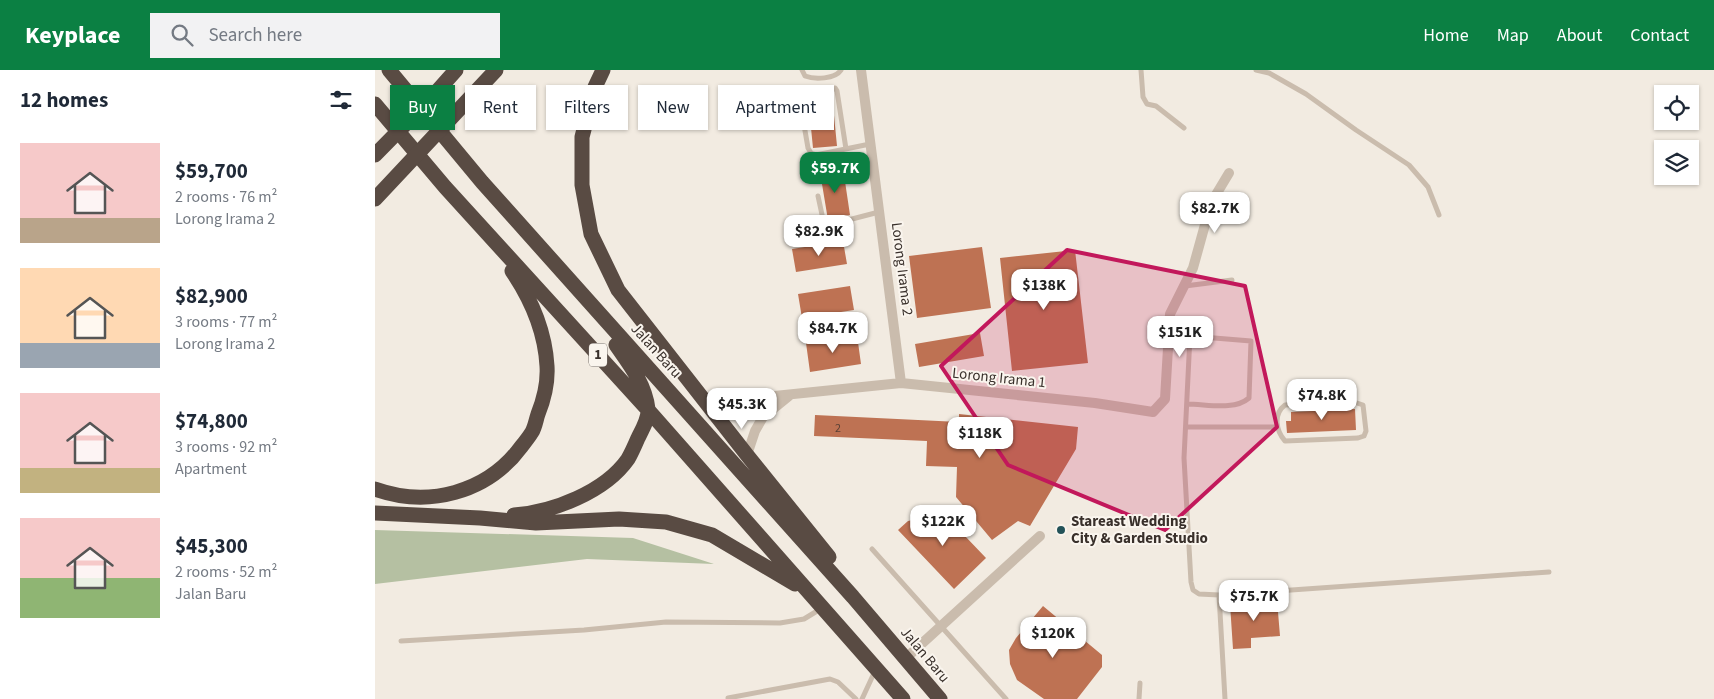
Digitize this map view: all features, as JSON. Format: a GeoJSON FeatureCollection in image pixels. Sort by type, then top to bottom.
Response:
{"type":"FeatureCollection","features":[{"type":"Feature","properties":{"kind":"highway","name":"Jalan Baru"},"geometry":{"type":"LineString","coordinates":[[389,70],[482,182],[853,597],[940,699]]}},
{"type":"Feature","properties":{"kind":"highway"},"geometry":{"type":"LineString","coordinates":[[375,155],[456,70]]}},
{"type":"Feature","properties":{"kind":"highway"},"geometry":{"type":"LineString","coordinates":[[375,199],[496,70]]}},
{"type":"Feature","properties":{"kind":"highway"},"geometry":{"type":"LineString","coordinates":[[603,70],[595,88],[582,137],[582,184],[591,234],[618,290],[834,564],[853,597]]}},
{"type":"Feature","properties":{"kind":"highway","name":"1"},"geometry":{"type":"LineString","coordinates":[[375,104],[445,186],[649,411],[903,699]]}},
{"type":"Feature","properties":{"kind":"highway"},"geometry":{"type":"LineString","coordinates":[[375,489],[409,498],[435,497],[460,492],[487,479],[511,460],[532,433],[544,399],[547,367],[541,330],[530,302],[517,278],[488,234]]}},
{"type":"Feature","properties":{"kind":"highway"},"geometry":{"type":"LineString","coordinates":[[480,518],[529,514],[565,504],[589,492],[612,476],[628,459],[649,411],[640,380],[587,301]]}},
{"type":"Feature","properties":{"kind":"highway"},"geometry":{"type":"LineString","coordinates":[[375,513],[480,518],[536,523],[619,519],[666,522],[712,535],[810,594]]}},
{"type":"Feature","properties":{"kind":"street","name":"Lorong Irama 2"},"geometry":{"type":"LineString","coordinates":[[861,70],[901,383]]}},
{"type":"Feature","properties":{"kind":"street"},"geometry":{"type":"LineString","coordinates":[[1185,286],[1193,268],[1211,203],[1229,173]]}},
{"type":"Feature","properties":{"kind":"street","name":"Lorong Irama 1"},"geometry":{"type":"LineString","coordinates":[[707,403],[901,383],[1095,403],[1153,412],[1165,399],[1170,314],[1185,286]]}},
{"type":"Feature","properties":{"kind":"street"},"geometry":{"type":"LineString","coordinates":[[747,455],[755,432],[763,417],[790,395]]}},
{"type":"Feature","properties":{"kind":"street"},"geometry":{"type":"LineString","coordinates":[[906,658],[1041,536]]}},
{"type":"Feature","properties":{"kind":"lane"},"geometry":{"type":"LineString","coordinates":[[802,70],[802,74],[809,78],[833,77],[838,75],[841,70]]}},
{"type":"Feature","properties":{"kind":"lane"},"geometry":{"type":"LineString","coordinates":[[1141,70],[1143,96],[1147,104],[1156,106],[1184,128]]}},
{"type":"Feature","properties":{"kind":"lane"},"geometry":{"type":"LineString","coordinates":[[1256,70],[1269,73],[1306,94],[1355,130],[1409,165],[1428,187],[1439,215]]}},
{"type":"Feature","properties":{"kind":"lane"},"geometry":{"type":"LineString","coordinates":[[846,149],[835,88],[800,93],[808,148],[811,153],[816,155],[846,149],[870,144]]}},
{"type":"Feature","properties":{"kind":"lane"},"geometry":{"type":"LineString","coordinates":[[845,164],[873,160]]}},
{"type":"Feature","properties":{"kind":"lane"},"geometry":{"type":"LineString","coordinates":[[818,196],[825,224],[829,225],[880,212]]}},
{"type":"Feature","properties":{"kind":"lane"},"geometry":{"type":"LineString","coordinates":[[1185,286],[1233,280]]}},
{"type":"Feature","properties":{"kind":"lane"},"geometry":{"type":"LineString","coordinates":[[1187,404],[1236,406],[1244,403],[1249,398],[1251,341],[1189,336],[1187,404],[1187,427],[1184,458],[1191,582],[1193,590],[1199,594],[1549,572]]}},
{"type":"Feature","properties":{"kind":"lane"},"geometry":{"type":"LineString","coordinates":[[1354,402],[1363,405],[1366,431],[1364,436],[1358,438],[1285,441],[1279,435],[1277,427],[1279,411],[1285,405],[1354,402]]}},
{"type":"Feature","properties":{"kind":"lane"},"geometry":{"type":"LineString","coordinates":[[1187,427],[1277,427]]}},
{"type":"Feature","properties":{"kind":"lane"},"geometry":{"type":"LineString","coordinates":[[872,549],[1006,699]]}},
{"type":"Feature","properties":{"kind":"lane"},"geometry":{"type":"LineString","coordinates":[[1219,594],[1225,699]]}},
{"type":"Feature","properties":{"kind":"lane"},"geometry":{"type":"LineString","coordinates":[[401,641],[584,630],[666,622],[780,623],[804,619],[823,608]]}},
{"type":"Feature","properties":{"kind":"lane"},"geometry":{"type":"LineString","coordinates":[[862,699],[876,668]]}},
{"type":"Feature","properties":{"kind":"lane"},"geometry":{"type":"LineString","coordinates":[[728,698],[830,679],[838,682],[856,699]]}},
{"type":"Feature","properties":{"kind":"lane"},"geometry":{"type":"LineString","coordinates":[[1139,699],[1140,683]]}},
{"type":"Feature","properties":{"kind":"highlighted area"},"geometry":{"type":"Polygon","coordinates":[[[1067,250],[1245,286],[1277,427],[1165,530],[1008,465],[941,366],[1067,250]]]}},
{"type":"Feature","properties":{"kind":"green space"},"geometry":{"type":"Polygon","coordinates":[[[375,530],[633,538],[714,564],[587,559],[375,584],[375,530]]]}},
{"type":"Feature","properties":{"kind":"building"},"geometry":{"type":"Polygon","coordinates":[[[834,115],[837,146],[813,148],[811,130],[834,130],[834,115]]]}},
{"type":"Feature","properties":{"kind":"building"},"geometry":{"type":"Polygon","coordinates":[[[843,168],[850,215],[828,220],[820,172],[843,168]]]}},
{"type":"Feature","properties":{"kind":"building"},"geometry":{"type":"Polygon","coordinates":[[[843,241],[847,264],[796,272],[792,249],[843,241]]]}},
{"type":"Feature","properties":{"kind":"building"},"geometry":{"type":"Polygon","coordinates":[[[982,247],[991,308],[917,318],[909,256],[982,247]]]}},
{"type":"Feature","properties":{"kind":"building"},"geometry":{"type":"Polygon","coordinates":[[[1075,250],[1088,363],[1012,371],[1000,258],[1075,250]]]}},
{"type":"Feature","properties":{"kind":"building"},"geometry":{"type":"Polygon","coordinates":[[[850,286],[854,310],[802,318],[798,294],[850,286]]]}},
{"type":"Feature","properties":{"kind":"building"},"geometry":{"type":"Polygon","coordinates":[[[980,333],[984,356],[919,367],[915,344],[980,333]]]}},
{"type":"Feature","properties":{"kind":"building"},"geometry":{"type":"Polygon","coordinates":[[[857,335],[861,364],[810,372],[806,343],[857,335]]]}},
{"type":"Feature","properties":{"kind":"building"},"geometry":{"type":"Polygon","coordinates":[[[1355,409],[1356,430],[1287,433],[1286,421],[1291,421],[1291,412],[1355,409]]]}},
{"type":"Feature","properties":{"kind":"building"},"geometry":{"type":"Polygon","coordinates":[[[959,414],[1078,427],[1076,449],[1030,526],[1018,521],[992,540],[956,497],[957,467],[926,466],[927,441],[814,436],[815,415],[959,422],[959,414]]]}},
{"type":"Feature","properties":{"kind":"building"},"geometry":{"type":"Polygon","coordinates":[[[943,513],[986,558],[954,589],[898,530],[908,521],[943,513]]]}},
{"type":"Feature","properties":{"kind":"building"},"geometry":{"type":"Polygon","coordinates":[[[1277,600],[1280,636],[1251,638],[1251,648],[1233,649],[1230,604],[1277,600]]]}},
{"type":"Feature","properties":{"kind":"building"},"geometry":{"type":"Polygon","coordinates":[[[1043,606],[1102,655],[1102,667],[1077,699],[1044,699],[1017,680],[1010,664],[1009,650],[1016,638],[1043,606]]]}},
{"type":"Feature","properties":{"kind":"place","name":"Stareast Wedding City & Garden Studio"},"geometry":{"type":"Point","coordinates":[1061,530]}}]}
